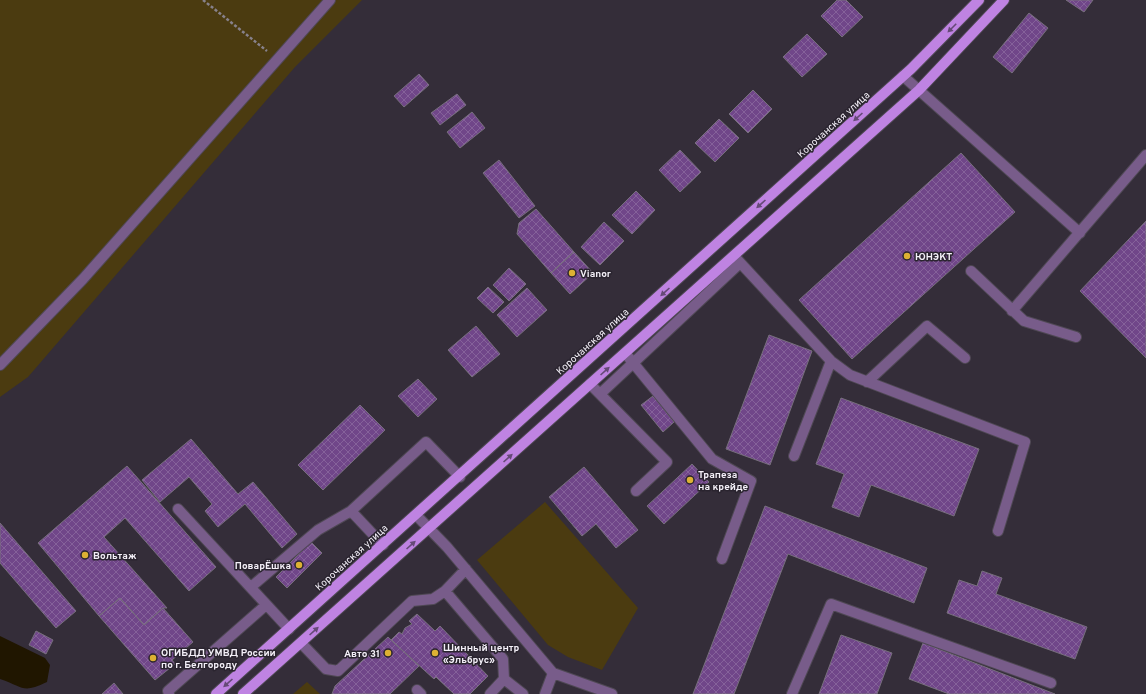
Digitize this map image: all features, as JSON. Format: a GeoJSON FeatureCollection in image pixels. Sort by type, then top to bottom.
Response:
{"type":"FeatureCollection","features":[{"type":"Feature","properties":{"kind":"main road","name":"Корочанская улица"},"geometry":{"type":"LineString","coordinates":[[216,694],[417,516],[903,76],[979,0]]}},
{"type":"Feature","properties":{"kind":"main road"},"geometry":{"type":"LineString","coordinates":[[242,694],[625,353],[737,259],[919,90],[1004,0]]}},
{"type":"Feature","properties":{"kind":"street"},"geometry":{"type":"LineString","coordinates":[[0,365],[83,279],[278,61],[330,0]]}},
{"type":"Feature","properties":{"kind":"street"},"geometry":{"type":"LineString","coordinates":[[903,76],[1080,233]]}},
{"type":"Feature","properties":{"kind":"street"},"geometry":{"type":"LineString","coordinates":[[1012,310],[1146,155]]}},
{"type":"Feature","properties":{"kind":"street"},"geometry":{"type":"LineString","coordinates":[[600,394],[737,259],[831,361],[850,375],[1025,442],[998,531]]}},
{"type":"Feature","properties":{"kind":"street"},"geometry":{"type":"LineString","coordinates":[[971,271],[1024,321],[1076,337]]}},
{"type":"Feature","properties":{"kind":"street"},"geometry":{"type":"LineString","coordinates":[[867,382],[927,326],[965,358]]}},
{"type":"Feature","properties":{"kind":"street"},"geometry":{"type":"LineString","coordinates":[[625,353],[634,362],[712,459],[751,481],[722,559]]}},
{"type":"Feature","properties":{"kind":"street"},"geometry":{"type":"LineString","coordinates":[[794,456],[831,361]]}},
{"type":"Feature","properties":{"kind":"street"},"geometry":{"type":"LineString","coordinates":[[590,384],[667,462],[636,491]]}},
{"type":"Feature","properties":{"kind":"street"},"geometry":{"type":"LineString","coordinates":[[251,588],[318,530],[351,511],[426,442],[460,476]]}},
{"type":"Feature","properties":{"kind":"street"},"geometry":{"type":"LineString","coordinates":[[178,509],[289,629]]}},
{"type":"Feature","properties":{"kind":"street"},"geometry":{"type":"LineString","coordinates":[[351,511],[383,545]]}},
{"type":"Feature","properties":{"kind":"street"},"geometry":{"type":"LineString","coordinates":[[417,516],[466,569],[553,672],[612,694]]}},
{"type":"Feature","properties":{"kind":"street"},"geometry":{"type":"LineString","coordinates":[[300,643],[326,669],[338,671],[412,601],[433,599],[445,591],[466,569]]}},
{"type":"Feature","properties":{"kind":"street"},"geometry":{"type":"LineString","coordinates":[[445,591],[503,659],[504,679],[490,694]]}},
{"type":"Feature","properties":{"kind":"street"},"geometry":{"type":"LineString","coordinates":[[169,694],[168,691],[266,604]]}},
{"type":"Feature","properties":{"kind":"street"},"geometry":{"type":"LineString","coordinates":[[792,694],[831,604],[1050,683]]}},
{"type":"Feature","properties":{"kind":"street"},"geometry":{"type":"LineString","coordinates":[[545,694],[553,672]]}},
{"type":"Feature","properties":{"kind":"street"},"geometry":{"type":"LineString","coordinates":[[504,679],[523,694]]}},
{"type":"Feature","properties":{"kind":"path"},"geometry":{"type":"LineString","coordinates":[[203,0],[278,61]]}},
{"type":"Feature","properties":{"kind":"shaded area"},"geometry":{"type":"Polygon","coordinates":[[[0,0],[362,0],[295,67],[28,377],[0,397],[0,0]]]}},
{"type":"Feature","properties":{"kind":"shaded area"},"geometry":{"type":"Polygon","coordinates":[[[545,502],[638,608],[602,670],[568,657],[548,645],[477,560],[545,502]]]}},
{"type":"Feature","properties":{"kind":"shaded area"},"geometry":{"type":"Polygon","coordinates":[[[0,636],[45,658],[50,665],[47,682],[32,688],[23,688],[0,679],[0,636]]]}},
{"type":"Feature","properties":{"kind":"shaded area"},"geometry":{"type":"Polygon","coordinates":[[[307,682],[320,694],[293,694],[307,682]]]}},
{"type":"Feature","properties":{"kind":"building"},"geometry":{"type":"Polygon","coordinates":[[[837,0],[846,0],[863,17],[842,37],[821,16],[837,0]]]}},
{"type":"Feature","properties":{"kind":"building"},"geometry":{"type":"Polygon","coordinates":[[[1066,0],[1093,0],[1084,12],[1066,0]]]}},
{"type":"Feature","properties":{"kind":"building"},"geometry":{"type":"Polygon","coordinates":[[[1029,13],[1048,28],[1012,73],[993,57],[1029,13]]]}},
{"type":"Feature","properties":{"kind":"building"},"geometry":{"type":"Polygon","coordinates":[[[807,34],[827,54],[802,77],[783,57],[807,34]]]}},
{"type":"Feature","properties":{"kind":"building"},"geometry":{"type":"Polygon","coordinates":[[[419,74],[429,85],[404,107],[394,96],[419,74]]]}},
{"type":"Feature","properties":{"kind":"building"},"geometry":{"type":"Polygon","coordinates":[[[753,90],[772,109],[748,133],[729,114],[753,90]]]}},
{"type":"Feature","properties":{"kind":"building"},"geometry":{"type":"Polygon","coordinates":[[[457,94],[466,105],[440,125],[431,113],[457,94]]]}},
{"type":"Feature","properties":{"kind":"building"},"geometry":{"type":"Polygon","coordinates":[[[472,112],[485,128],[460,148],[447,132],[472,112]]]}},
{"type":"Feature","properties":{"kind":"building"},"geometry":{"type":"Polygon","coordinates":[[[719,119],[739,138],[715,162],[695,143],[719,119]]]}},
{"type":"Feature","properties":{"kind":"building"},"geometry":{"type":"Polygon","coordinates":[[[680,150],[701,172],[680,192],[659,170],[680,150]]]}},
{"type":"Feature","properties":{"kind":"building","name":"ЮНЭКТ"},"geometry":{"type":"Polygon","coordinates":[[[961,153],[1015,212],[852,359],[799,300],[961,153]]]}},
{"type":"Feature","properties":{"kind":"building"},"geometry":{"type":"Polygon","coordinates":[[[499,160],[535,206],[519,218],[483,173],[499,160]]]}},
{"type":"Feature","properties":{"kind":"building"},"geometry":{"type":"Polygon","coordinates":[[[636,191],[655,210],[632,234],[612,215],[636,191]]]}},
{"type":"Feature","properties":{"kind":"building"},"geometry":{"type":"Polygon","coordinates":[[[536,209],[574,252],[551,273],[517,234],[519,223],[536,209]]]}},
{"type":"Feature","properties":{"kind":"building"},"geometry":{"type":"Polygon","coordinates":[[[1146,221],[1146,358],[1080,291],[1146,221]]]}},
{"type":"Feature","properties":{"kind":"building"},"geometry":{"type":"Polygon","coordinates":[[[604,222],[624,241],[600,265],[581,247],[604,222]]]}},
{"type":"Feature","properties":{"kind":"building","name":"Vianor"},"geometry":{"type":"Polygon","coordinates":[[[574,252],[593,273],[570,294],[551,273],[574,252]]]}},
{"type":"Feature","properties":{"kind":"building"},"geometry":{"type":"Polygon","coordinates":[[[509,268],[526,284],[509,301],[493,285],[509,268]]]}},
{"type":"Feature","properties":{"kind":"building"},"geometry":{"type":"Polygon","coordinates":[[[488,287],[504,302],[493,313],[477,298],[488,287]]]}},
{"type":"Feature","properties":{"kind":"building"},"geometry":{"type":"Polygon","coordinates":[[[527,288],[547,310],[517,337],[497,315],[527,288]]]}},
{"type":"Feature","properties":{"kind":"building"},"geometry":{"type":"Polygon","coordinates":[[[476,326],[500,354],[472,377],[448,350],[476,326]]]}},
{"type":"Feature","properties":{"kind":"building"},"geometry":{"type":"Polygon","coordinates":[[[769,335],[812,351],[770,465],[726,449],[769,335]]]}},
{"type":"Feature","properties":{"kind":"building"},"geometry":{"type":"Polygon","coordinates":[[[418,379],[437,399],[418,417],[398,396],[418,379]]]}},
{"type":"Feature","properties":{"kind":"building"},"geometry":{"type":"Polygon","coordinates":[[[653,396],[674,422],[663,432],[641,405],[653,396]]]}},
{"type":"Feature","properties":{"kind":"building"},"geometry":{"type":"Polygon","coordinates":[[[841,398],[979,449],[954,516],[871,485],[859,517],[832,507],[844,474],[816,464],[841,398]]]}},
{"type":"Feature","properties":{"kind":"building"},"geometry":{"type":"Polygon","coordinates":[[[360,405],[385,430],[323,490],[298,465],[360,405]]]}},
{"type":"Feature","properties":{"kind":"building"},"geometry":{"type":"Polygon","coordinates":[[[191,439],[238,494],[253,482],[297,534],[282,548],[245,504],[218,527],[205,511],[212,504],[189,477],[160,502],[142,480],[191,439]]]}},
{"type":"Feature","properties":{"kind":"building"},"geometry":{"type":"Polygon","coordinates":[[[692,464],[709,482],[664,524],[647,506],[692,464]]]}},
{"type":"Feature","properties":{"kind":"building","name":"Вольтаж"},"geometry":{"type":"Polygon","coordinates":[[[127,466],[216,567],[189,591],[125,518],[104,537],[167,608],[163,608],[144,625],[120,598],[99,616],[38,543],[127,466]]]}},
{"type":"Feature","properties":{"kind":"building"},"geometry":{"type":"Polygon","coordinates":[[[584,467],[638,530],[616,548],[596,524],[582,536],[549,497],[584,467]]]}},
{"type":"Feature","properties":{"kind":"building"},"geometry":{"type":"Polygon","coordinates":[[[765,506],[927,568],[914,603],[788,554],[734,694],[693,694],[765,506]]]}},
{"type":"Feature","properties":{"kind":"building"},"geometry":{"type":"Polygon","coordinates":[[[0,523],[76,611],[56,628],[0,563],[0,523]]]}},
{"type":"Feature","properties":{"kind":"building","name":"ПоварЁшка"},"geometry":{"type":"Polygon","coordinates":[[[311,542],[322,553],[287,588],[276,577],[311,542]]]}},
{"type":"Feature","properties":{"kind":"building"},"geometry":{"type":"Polygon","coordinates":[[[982,571],[1002,578],[996,594],[1087,627],[1075,659],[947,613],[959,580],[977,586],[982,571]]]}},
{"type":"Feature","properties":{"kind":"building"},"geometry":{"type":"Polygon","coordinates":[[[120,598],[144,625],[163,608],[193,642],[172,660],[175,664],[155,680],[99,616],[120,598]]]}},
{"type":"Feature","properties":{"kind":"building","name":"Шинный центр «Эльбрус»"},"geometry":{"type":"Polygon","coordinates":[[[417,614],[435,631],[440,626],[488,676],[470,694],[454,694],[436,677],[434,679],[391,640],[399,632],[402,634],[405,628],[412,624],[409,621],[417,614]]]}},
{"type":"Feature","properties":{"kind":"building"},"geometry":{"type":"Polygon","coordinates":[[[36,631],[53,640],[46,654],[29,645],[36,631]]]}},
{"type":"Feature","properties":{"kind":"building"},"geometry":{"type":"Polygon","coordinates":[[[841,635],[892,653],[877,694],[819,694],[841,635]]]}},
{"type":"Feature","properties":{"kind":"building","name":"Авто 31"},"geometry":{"type":"Polygon","coordinates":[[[388,637],[419,666],[390,694],[332,694],[335,686],[388,637]]]}},
{"type":"Feature","properties":{"kind":"building"},"geometry":{"type":"Polygon","coordinates":[[[923,643],[1055,694],[949,694],[909,679],[923,643]]]}},
{"type":"Feature","properties":{"kind":"building"},"geometry":{"type":"Polygon","coordinates":[[[114,683],[123,694],[102,694],[114,683]]]}},
{"type":"Feature","properties":{"kind":"place","name":"ЮНЭКТ"},"geometry":{"type":"Point","coordinates":[907,256]}},
{"type":"Feature","properties":{"kind":"place","name":"Vianor"},"geometry":{"type":"Point","coordinates":[572,273]}},
{"type":"Feature","properties":{"kind":"place","name":"Трапеза на крейде"},"geometry":{"type":"Point","coordinates":[690,480]}},
{"type":"Feature","properties":{"kind":"place","name":"Вольтаж"},"geometry":{"type":"Point","coordinates":[85,555]}},
{"type":"Feature","properties":{"kind":"place","name":"ПоварЁшка"},"geometry":{"type":"Point","coordinates":[299,565]}},
{"type":"Feature","properties":{"kind":"place","name":"Авто 31"},"geometry":{"type":"Point","coordinates":[388,653]}},
{"type":"Feature","properties":{"kind":"place","name":"Шинный центр «Эльбрус»"},"geometry":{"type":"Point","coordinates":[435,653]}},
{"type":"Feature","properties":{"kind":"place","name":"ОГИБДД УМВД России по г. Белгороду"},"geometry":{"type":"Point","coordinates":[153,658]}}]}
